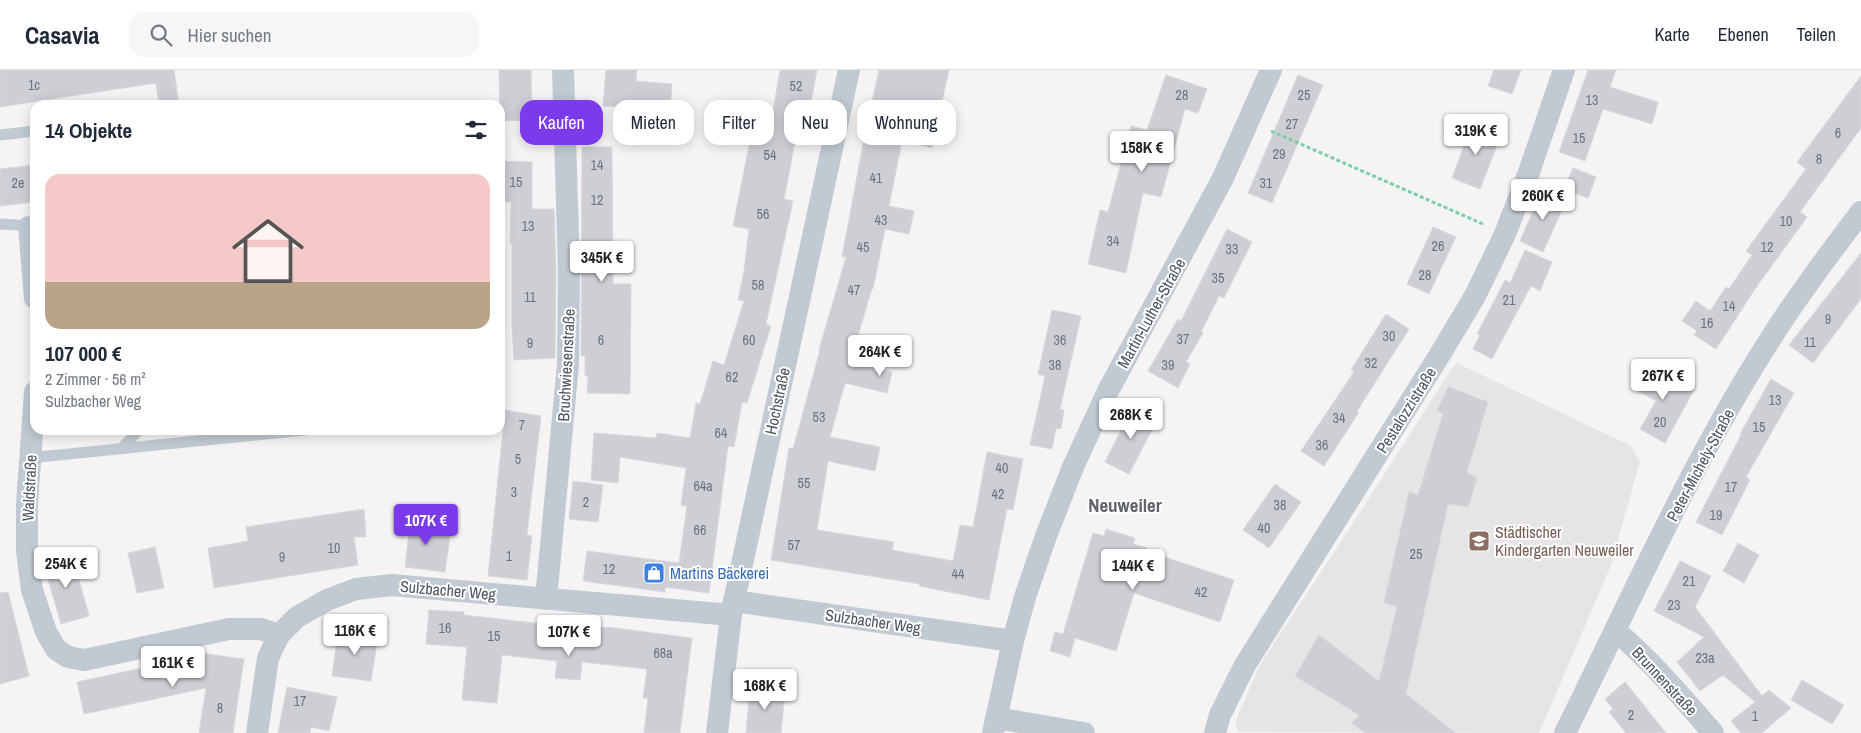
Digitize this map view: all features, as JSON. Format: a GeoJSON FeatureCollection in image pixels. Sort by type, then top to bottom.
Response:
{"type":"FeatureCollection","features":[{"type":"Feature","properties":{"kind":"street","name":"Bruchwiesenstraße"},"geometry":{"type":"LineString","coordinates":[[546,599],[568,364],[569,270],[563,70]]}},
{"type":"Feature","properties":{"kind":"street","name":"Hochstraße"},"geometry":{"type":"LineString","coordinates":[[717,733],[732,608],[849,70]]}},
{"type":"Feature","properties":{"kind":"street","name":"Martin-Luther-Straße"},"geometry":{"type":"LineString","coordinates":[[994,726],[1025,597],[1073,467],[1108,391],[1224,178],[1271,70]]}},
{"type":"Feature","properties":{"kind":"street","name":"Pestalozzistraße"},"geometry":{"type":"LineString","coordinates":[[1215,733],[1220,715],[1245,665],[1475,296],[1505,234],[1529,172],[1564,70]]}},
{"type":"Feature","properties":{"kind":"street","name":"Peter-Michely-Straße"},"geometry":{"type":"LineString","coordinates":[[1565,733],[1675,510],[1738,394],[1771,338],[1861,212]]}},
{"type":"Feature","properties":{"kind":"street","name":"Waldstraße"},"geometry":{"type":"LineString","coordinates":[[32,435],[27,551],[32,590],[46,632],[56,650],[68,657],[84,660],[229,629],[261,629],[279,635]]}},
{"type":"Feature","properties":{"kind":"street","name":"Sulzbacher Weg"},"geometry":{"type":"LineString","coordinates":[[257,733],[268,658],[279,635],[298,616],[327,600],[356,589],[392,585],[546,599],[732,608],[1013,641]]}},
{"type":"Feature","properties":{"kind":"street","name":"Brunnenstraße"},"geometry":{"type":"LineString","coordinates":[[1616,631],[1640,652],[1679,693],[1713,733]]}},
{"type":"Feature","properties":{"kind":"street"},"geometry":{"type":"LineString","coordinates":[[994,726],[1084,733]]}},
{"type":"Feature","properties":{"kind":"lane"},"geometry":{"type":"LineString","coordinates":[[0,135],[30,132]]}},
{"type":"Feature","properties":{"kind":"lane"},"geometry":{"type":"LineString","coordinates":[[0,224],[30,226]]}},
{"type":"Feature","properties":{"kind":"lane"},"geometry":{"type":"LineString","coordinates":[[122,448],[134,435]]}},
{"type":"Feature","properties":{"kind":"lane"},"geometry":{"type":"LineString","coordinates":[[30,458],[255,435]]}},
{"type":"Feature","properties":{"kind":"path"},"geometry":{"type":"LineString","coordinates":[[1248,121],[1505,234]]}},
{"type":"Feature","properties":{"kind":"shaded area","name":"Städtischer Kindergarten Neuweiler"},"geometry":{"type":"Polygon","coordinates":[[[1457,363],[1631,446],[1640,461],[1611,565],[1539,733],[1239,732],[1235,726],[1238,715],[1260,665],[1457,363]]]}},
{"type":"Feature","properties":{"kind":"building"},"geometry":{"type":"Polygon","coordinates":[[[0,70],[174,70],[178,100],[158,100],[156,83],[46,100],[30,100],[30,102],[0,107],[0,70]]]}},
{"type":"Feature","properties":{"kind":"building"},"geometry":{"type":"Polygon","coordinates":[[[499,70],[531,70],[532,100],[520,100],[520,120],[505,121],[505,100],[500,100],[499,70]]]}},
{"type":"Feature","properties":{"kind":"building"},"geometry":{"type":"Polygon","coordinates":[[[606,70],[637,70],[636,81],[672,84],[671,100],[613,100],[613,107],[603,106],[606,70]]]}},
{"type":"Feature","properties":{"kind":"building"},"geometry":{"type":"Polygon","coordinates":[[[780,70],[817,70],[811,100],[784,100],[784,145],[794,145],[784,199],[793,201],[766,324],[771,326],[747,403],[742,402],[734,447],[728,446],[709,593],[665,587],[665,592],[583,581],[587,551],[679,563],[687,506],[681,505],[686,468],[620,457],[618,483],[591,480],[594,433],[656,438],[657,433],[690,438],[696,403],[700,404],[713,361],[724,365],[744,301],[738,300],[749,229],[733,226],[749,145],[774,145],[774,105],[780,70]]]}},
{"type":"Feature","properties":{"kind":"building"},"geometry":{"type":"Polygon","coordinates":[[[879,70],[949,70],[942,100],[872,100],[879,70]]]}},
{"type":"Feature","properties":{"kind":"building"},"geometry":{"type":"Polygon","coordinates":[[[1494,70],[1521,70],[1512,94],[1488,86],[1494,70]]]}},
{"type":"Feature","properties":{"kind":"building"},"geometry":{"type":"Polygon","coordinates":[[[1588,70],[1616,70],[1610,87],[1658,102],[1652,124],[1603,109],[1585,161],[1559,152],[1588,70]]]}},
{"type":"Feature","properties":{"kind":"building"},"geometry":{"type":"Polygon","coordinates":[[[1166,75],[1207,89],[1198,113],[1185,109],[1161,197],[1143,193],[1126,273],[1088,264],[1100,210],[1108,212],[1131,126],[1147,130],[1166,75]]]}},
{"type":"Feature","properties":{"kind":"building"},"geometry":{"type":"Polygon","coordinates":[[[1298,75],[1323,85],[1272,203],[1248,193],[1298,75]]]}},
{"type":"Feature","properties":{"kind":"building"},"geometry":{"type":"Polygon","coordinates":[[[1861,76],[1861,128],[1800,212],[1807,217],[1755,289],[1716,349],[1694,335],[1697,331],[1682,321],[1696,301],[1710,311],[1726,287],[1729,289],[1752,255],[1746,251],[1806,169],[1797,162],[1861,76]]]}},
{"type":"Feature","properties":{"kind":"building"},"geometry":{"type":"Polygon","coordinates":[[[1472,124],[1501,135],[1480,189],[1452,178],[1472,124]]]}},
{"type":"Feature","properties":{"kind":"building"},"geometry":{"type":"Polygon","coordinates":[[[863,145],[901,145],[889,206],[914,211],[909,234],[885,229],[873,289],[850,363],[892,372],[887,393],[845,383],[830,437],[880,447],[875,471],[828,461],[817,530],[894,542],[892,550],[953,561],[960,525],[973,527],[987,452],[1023,459],[1013,510],[1007,509],[989,600],[919,586],[920,584],[771,560],[789,448],[793,449],[846,257],[842,257],[863,145]]]}},
{"type":"Feature","properties":{"kind":"building"},"geometry":{"type":"Polygon","coordinates":[[[919,145],[933,145],[932,148],[919,145]]]}},
{"type":"Feature","properties":{"kind":"building"},"geometry":{"type":"Polygon","coordinates":[[[582,147],[612,147],[613,284],[631,284],[630,394],[587,393],[588,376],[585,376],[585,356],[581,356],[582,147]]]}},
{"type":"Feature","properties":{"kind":"building"},"geometry":{"type":"Polygon","coordinates":[[[505,161],[532,162],[532,209],[554,209],[556,270],[555,358],[514,360],[512,243],[510,243],[511,202],[505,202],[505,161]]]}},
{"type":"Feature","properties":{"kind":"building"},"geometry":{"type":"Polygon","coordinates":[[[30,166],[30,203],[0,206],[0,169],[30,166]]]}},
{"type":"Feature","properties":{"kind":"building"},"geometry":{"type":"Polygon","coordinates":[[[1573,168],[1596,177],[1588,198],[1564,189],[1573,168]]]}},
{"type":"Feature","properties":{"kind":"building"},"geometry":{"type":"Polygon","coordinates":[[[1542,190],[1566,201],[1543,252],[1520,241],[1542,190]]]}},
{"type":"Feature","properties":{"kind":"building"},"geometry":{"type":"Polygon","coordinates":[[[1433,227],[1456,237],[1429,294],[1407,284],[1433,227]]]}},
{"type":"Feature","properties":{"kind":"building"},"geometry":{"type":"Polygon","coordinates":[[[1227,229],[1252,242],[1224,298],[1219,296],[1201,332],[1203,333],[1186,362],[1190,364],[1178,388],[1148,371],[1178,319],[1181,321],[1227,229]]]}},
{"type":"Feature","properties":{"kind":"building"},"geometry":{"type":"Polygon","coordinates":[[[1525,250],[1552,262],[1540,291],[1531,286],[1492,359],[1473,349],[1480,335],[1477,334],[1505,280],[1510,283],[1525,250]]]}},
{"type":"Feature","properties":{"kind":"building"},"geometry":{"type":"Polygon","coordinates":[[[1861,253],[1861,299],[1813,363],[1789,345],[1861,253]]]}},
{"type":"Feature","properties":{"kind":"building"},"geometry":{"type":"Polygon","coordinates":[[[1052,310],[1081,316],[1060,409],[1064,410],[1061,429],[1056,428],[1052,449],[1030,445],[1045,376],[1038,374],[1052,310]]]}},
{"type":"Feature","properties":{"kind":"building"},"geometry":{"type":"Polygon","coordinates":[[[1386,314],[1409,329],[1324,466],[1301,451],[1354,372],[1351,370],[1386,314]]]}},
{"type":"Feature","properties":{"kind":"building"},"geometry":{"type":"Polygon","coordinates":[[[1643,367],[1667,380],[1671,373],[1696,386],[1665,443],[1640,429],[1656,401],[1631,387],[1643,367]]]}},
{"type":"Feature","properties":{"kind":"building"},"geometry":{"type":"Polygon","coordinates":[[[1771,379],[1794,393],[1746,477],[1750,480],[1722,535],[1696,522],[1740,434],[1771,379]]]}},
{"type":"Feature","properties":{"kind":"building"},"geometry":{"type":"Polygon","coordinates":[[[1448,387],[1488,402],[1467,472],[1477,478],[1468,507],[1448,504],[1406,694],[1456,733],[1365,733],[1352,723],[1359,715],[1295,676],[1319,635],[1379,681],[1397,607],[1384,602],[1409,492],[1418,495],[1443,414],[1437,411],[1448,387]]]}},
{"type":"Feature","properties":{"kind":"building"},"geometry":{"type":"Polygon","coordinates":[[[1133,406],[1158,418],[1129,474],[1105,462],[1133,406]]]}},
{"type":"Feature","properties":{"kind":"building"},"geometry":{"type":"Polygon","coordinates":[[[505,410],[541,416],[527,535],[532,536],[527,580],[488,576],[502,435],[505,435],[505,410]]]}},
{"type":"Feature","properties":{"kind":"building"},"geometry":{"type":"Polygon","coordinates":[[[573,481],[603,485],[598,522],[569,519],[573,481]]]}},
{"type":"Feature","properties":{"kind":"building"},"geometry":{"type":"Polygon","coordinates":[[[1275,484],[1301,502],[1269,548],[1243,530],[1275,484]]]}},
{"type":"Feature","properties":{"kind":"building"},"geometry":{"type":"Polygon","coordinates":[[[364,509],[366,537],[354,537],[358,565],[214,588],[208,548],[248,541],[246,527],[364,509]]]}},
{"type":"Feature","properties":{"kind":"building"},"geometry":{"type":"Polygon","coordinates":[[[411,515],[433,518],[431,533],[450,536],[445,572],[405,567],[411,515]]]}},
{"type":"Feature","properties":{"kind":"building"},"geometry":{"type":"Polygon","coordinates":[[[1106,529],[1135,538],[1133,544],[1147,548],[1146,551],[1234,580],[1220,622],[1134,593],[1116,651],[1075,638],[1070,657],[1050,651],[1055,632],[1063,634],[1093,533],[1104,536],[1106,529]]]}},
{"type":"Feature","properties":{"kind":"building"},"geometry":{"type":"Polygon","coordinates":[[[1738,543],[1759,555],[1744,583],[1723,571],[1738,543]]]}},
{"type":"Feature","properties":{"kind":"building"},"geometry":{"type":"Polygon","coordinates":[[[155,547],[164,588],[137,593],[128,553],[155,547]]]}},
{"type":"Feature","properties":{"kind":"building"},"geometry":{"type":"Polygon","coordinates":[[[72,554],[89,616],[61,624],[43,562],[72,554]]]}},
{"type":"Feature","properties":{"kind":"building"},"geometry":{"type":"Polygon","coordinates":[[[1680,561],[1711,576],[1695,607],[1762,696],[1769,690],[1791,708],[1762,733],[1741,733],[1731,721],[1755,702],[1723,675],[1700,691],[1677,662],[1704,637],[1654,611],[1680,561]]]}},
{"type":"Feature","properties":{"kind":"building"},"geometry":{"type":"Polygon","coordinates":[[[8,592],[29,676],[0,684],[0,593],[8,592]]]}},
{"type":"Feature","properties":{"kind":"building"},"geometry":{"type":"Polygon","coordinates":[[[429,610],[464,612],[464,615],[560,626],[561,624],[607,627],[692,638],[680,733],[644,733],[648,698],[643,698],[647,669],[582,662],[580,680],[555,678],[557,661],[502,655],[497,703],[462,700],[467,647],[426,644],[429,610]]]}},
{"type":"Feature","properties":{"kind":"building"},"geometry":{"type":"Polygon","coordinates":[[[338,631],[378,636],[371,681],[332,676],[338,631]]]}},
{"type":"Feature","properties":{"kind":"building"},"geometry":{"type":"Polygon","coordinates":[[[207,654],[244,659],[233,733],[199,733],[206,688],[84,714],[77,682],[207,654]]]}},
{"type":"Feature","properties":{"kind":"building"},"geometry":{"type":"Polygon","coordinates":[[[1802,680],[1844,705],[1832,724],[1791,700],[1802,680]]]}},
{"type":"Feature","properties":{"kind":"building"},"geometry":{"type":"Polygon","coordinates":[[[1625,682],[1666,733],[1626,733],[1609,712],[1613,709],[1605,699],[1625,682]]]}},
{"type":"Feature","properties":{"kind":"building"},"geometry":{"type":"Polygon","coordinates":[[[287,687],[337,697],[329,731],[311,727],[310,733],[278,733],[287,687]]]}},
{"type":"Feature","properties":{"kind":"building"},"geometry":{"type":"Polygon","coordinates":[[[750,688],[785,692],[781,733],[746,733],[750,688]]]}},
{"type":"Feature","properties":{"kind":"place","name":"Städtischer Kindergarten Neuweiler"},"geometry":{"type":"Point","coordinates":[1479,541]}},
{"type":"Feature","properties":{"kind":"place","name":"Martins Bäckerei"},"geometry":{"type":"Point","coordinates":[654,573]}},
{"type":"Feature","properties":{"kind":"district","name":"Neuweiler"},"geometry":{"type":"Point","coordinates":[1125,505]}}]}
